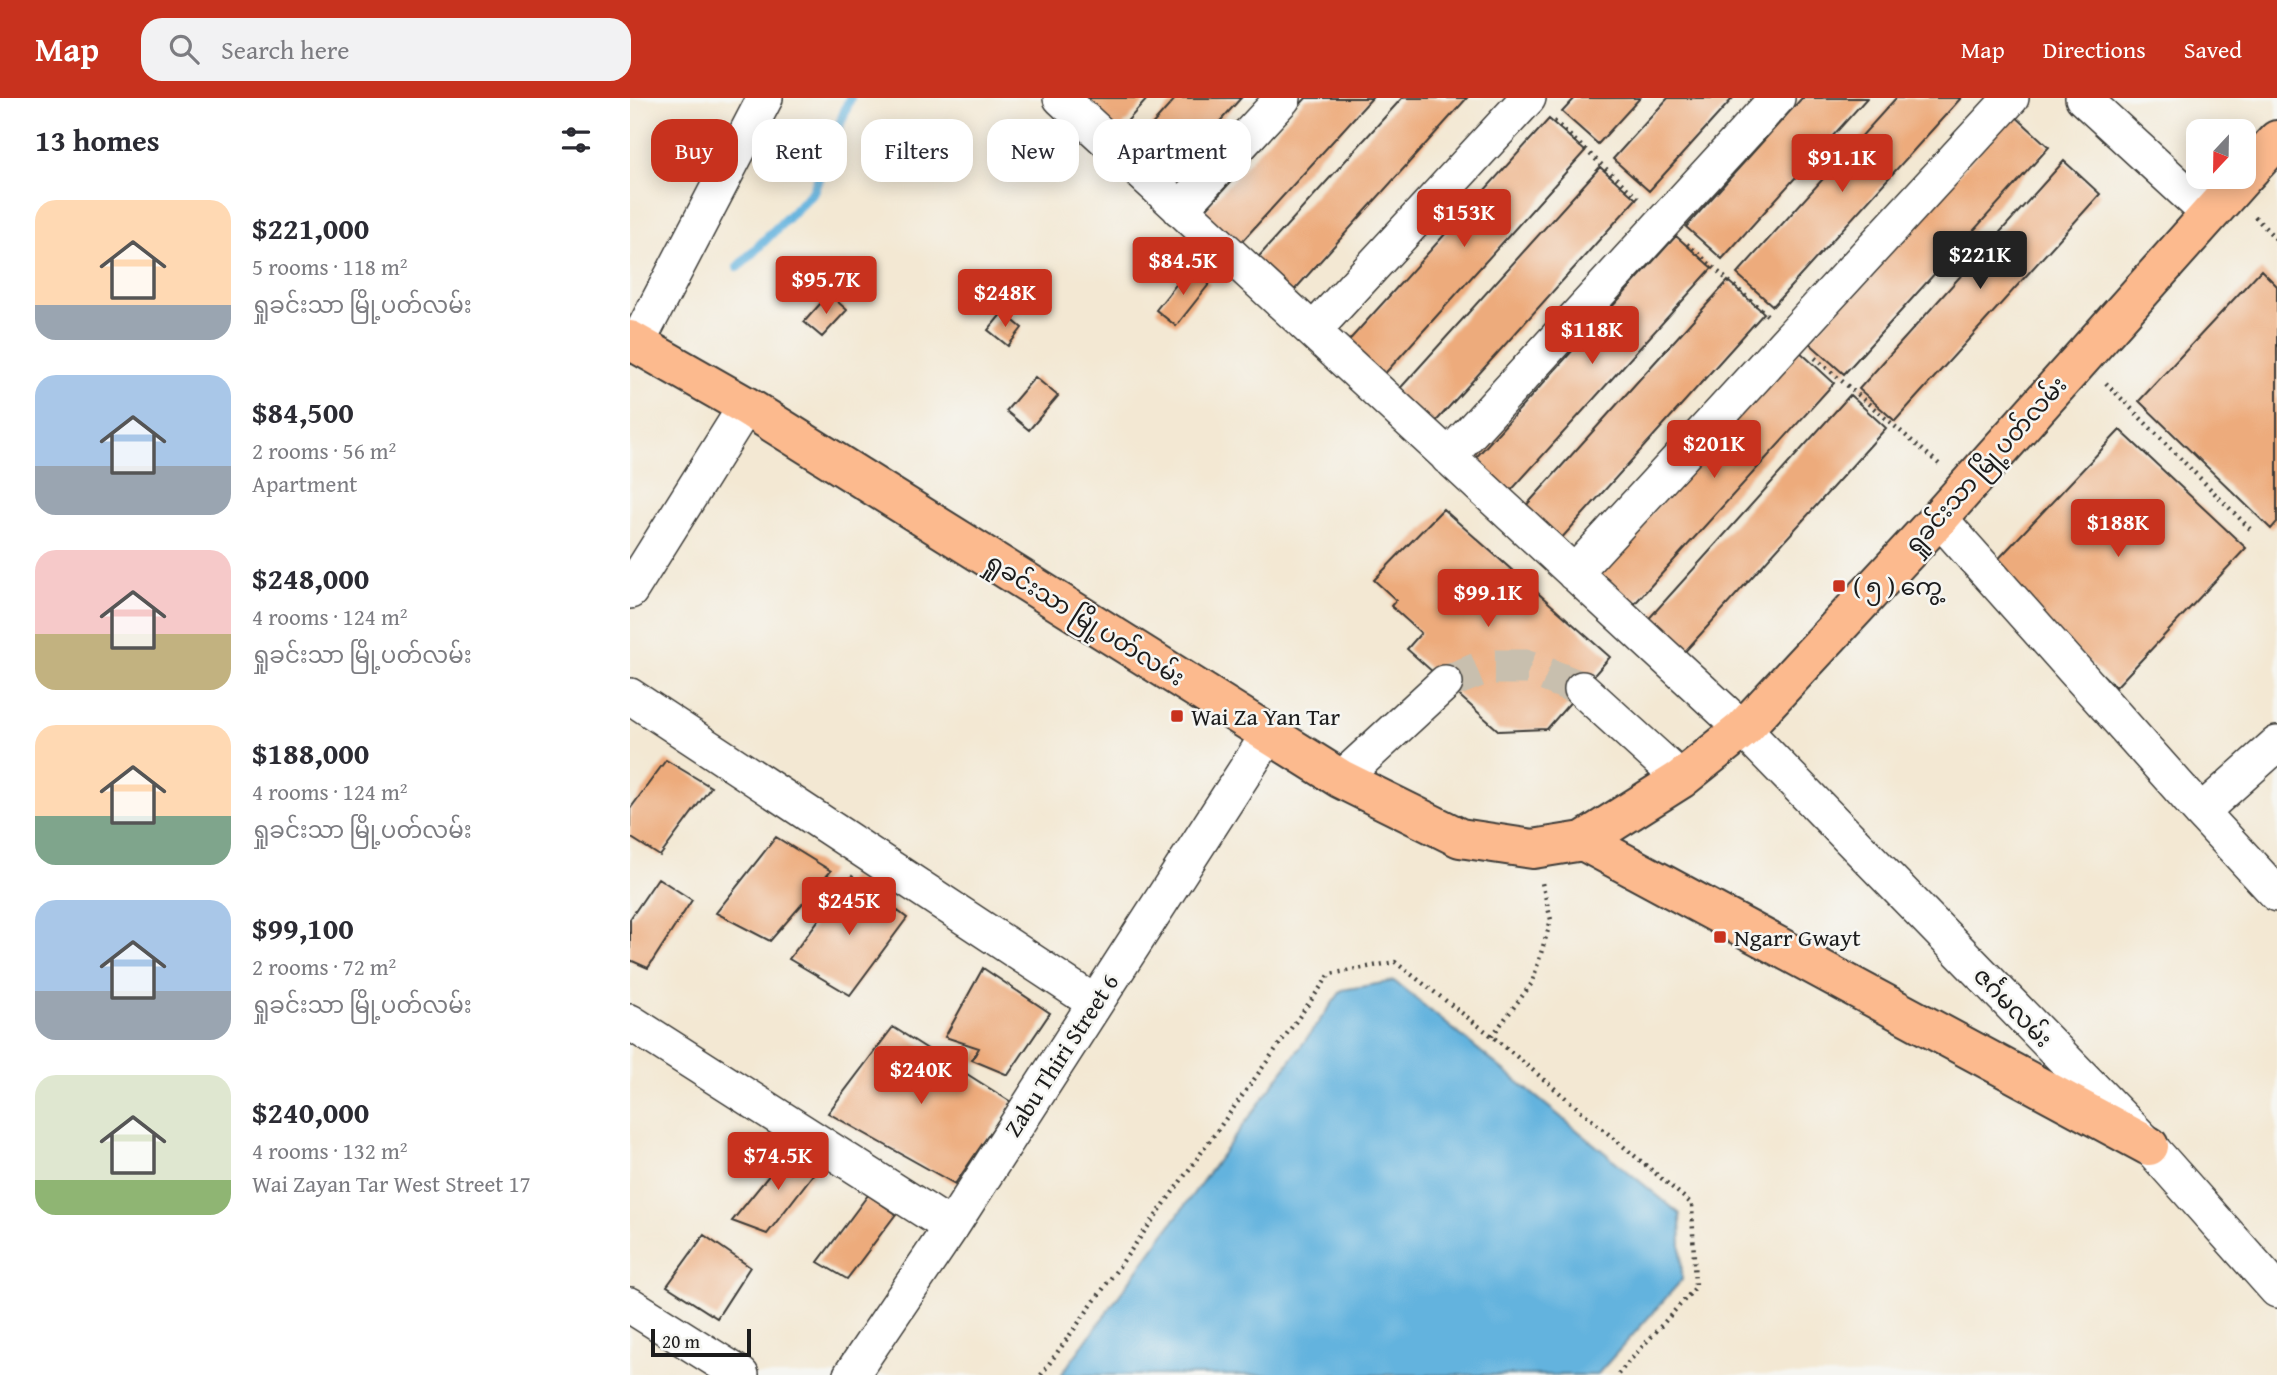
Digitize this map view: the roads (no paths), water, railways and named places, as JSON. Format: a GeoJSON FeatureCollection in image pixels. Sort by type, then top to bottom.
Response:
{"type":"FeatureCollection","features":[{"type":"Feature","properties":{"kind":"main road","name":"ရှုခင်းသာ မြို့ပတ်လမ်း"},"geometry":{"type":"LineString","coordinates":[[2256,162],[2277,140]]}},
{"type":"Feature","properties":{"kind":"main road","name":"ရှုခင်းသာ မြို့ပတ်လမ်း"},"geometry":{"type":"LineString","coordinates":[[633,341],[746,406],[1341,779],[1460,838],[1533,849],[1583,841],[1681,779],[1743,729],[1966,488],[2231,189]]}},
{"type":"Feature","properties":{"kind":"main road"},"geometry":{"type":"LineString","coordinates":[[1583,841],[2148,1146]]}},
{"type":"Feature","properties":{"kind":"street"},"geometry":{"type":"LineString","coordinates":[[633,341],[765,98]]}},
{"type":"Feature","properties":{"kind":"street","name":"ဇင်္ဂမလမ်း"},"geometry":{"type":"LineString","coordinates":[[1061,98],[1743,729],[2148,1146],[2277,1290]]}},
{"type":"Feature","properties":{"kind":"street"},"geometry":{"type":"LineString","coordinates":[[1180,209],[1283,98]]}},
{"type":"Feature","properties":{"kind":"street"},"geometry":{"type":"LineString","coordinates":[[1448,457],[1777,98]]}},
{"type":"Feature","properties":{"kind":"street"},"geometry":{"type":"LineString","coordinates":[[1574,573],[2011,98]]}},
{"type":"Feature","properties":{"kind":"street"},"geometry":{"type":"LineString","coordinates":[[2083,98],[2209,214]]}},
{"type":"Feature","properties":{"kind":"street"},"geometry":{"type":"LineString","coordinates":[[1313,331],[1538,107]]}},
{"type":"Feature","properties":{"kind":"street"},"geometry":{"type":"LineString","coordinates":[[630,591],[746,406]]}},
{"type":"Feature","properties":{"kind":"street"},"geometry":{"type":"LineString","coordinates":[[1938,518],[2201,813],[2277,894]]}},
{"type":"Feature","properties":{"kind":"street"},"geometry":{"type":"LineString","coordinates":[[1341,779],[1445,684]]}},
{"type":"Feature","properties":{"kind":"street"},"geometry":{"type":"LineString","coordinates":[[1582,689],[1681,779]]}},
{"type":"Feature","properties":{"kind":"street"},"geometry":{"type":"LineString","coordinates":[[630,696],[1095,1003]]}},
{"type":"Feature","properties":{"kind":"street","name":"Zabu Thiri Street 6"},"geometry":{"type":"LineString","coordinates":[[851,1375],[951,1227],[1269,734]]}},
{"type":"Feature","properties":{"kind":"street"},"geometry":{"type":"LineString","coordinates":[[2201,813],[2277,744]]}},
{"type":"Feature","properties":{"kind":"street"},"geometry":{"type":"LineString","coordinates":[[630,1022],[951,1227]]}},
{"type":"Feature","properties":{"kind":"street"},"geometry":{"type":"LineString","coordinates":[[630,1305],[741,1375]]}},
{"type":"Feature","properties":{"kind":"water"},"geometry":{"type":"Polygon","coordinates":[[[1394,981],[1680,1214],[1682,1280],[1597,1375],[1061,1375],[1342,990],[1394,981]]]}},
{"type":"Feature","properties":{"kind":"waterway"},"geometry":{"type":"LineString","coordinates":[[738,267],[813,192],[850,98]]}},
{"type":"Feature","properties":{"kind":"tunnel"},"geometry":{"type":"LineString","coordinates":[[1445,683],[1485,667],[1527,667],[1582,689]]}},
{"type":"Feature","properties":{"kind":"place","name":"( ၅ ) ကွေ့"},"geometry":{"type":"Point","coordinates":[1839,586]}},
{"type":"Feature","properties":{"kind":"place","name":"Wai Za Yan Tar"},"geometry":{"type":"Point","coordinates":[1177,716]}},
{"type":"Feature","properties":{"kind":"place","name":"Ngarr Gwayt"},"geometry":{"type":"Point","coordinates":[1720,937]}}]}
